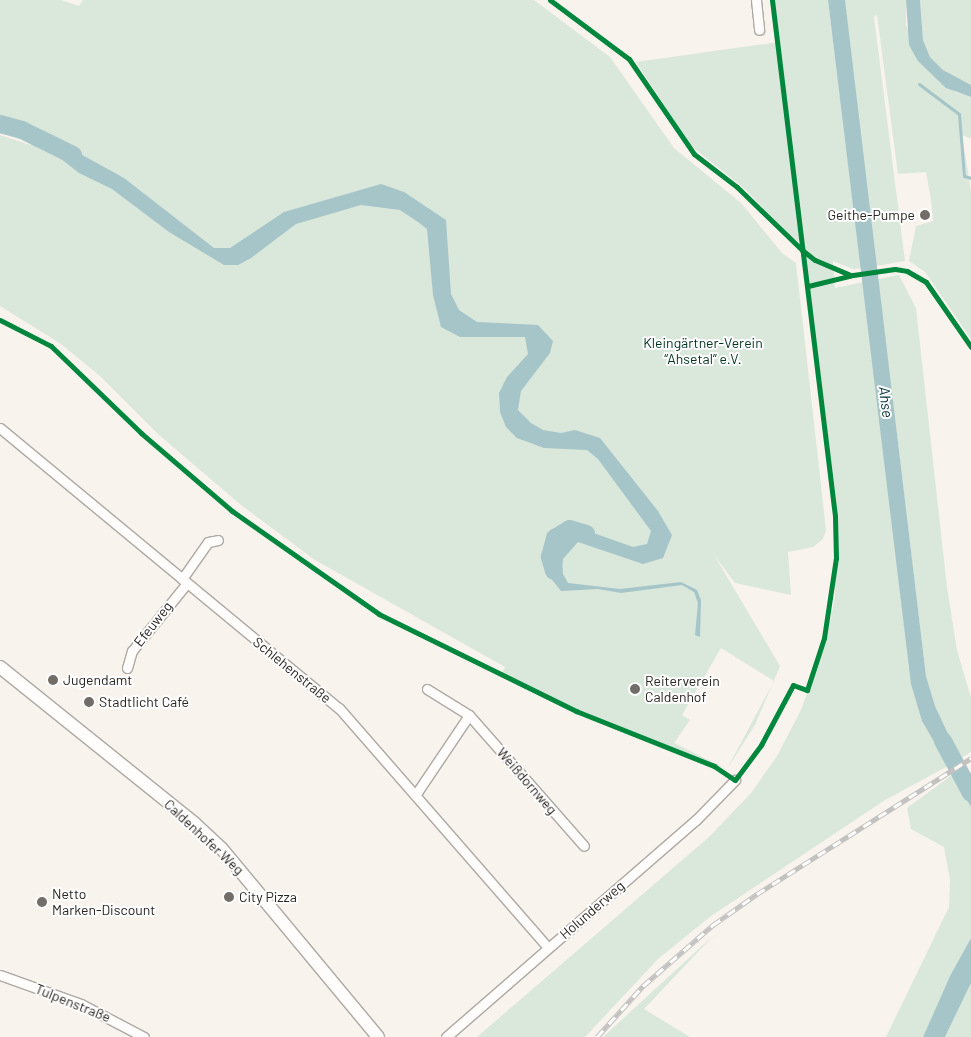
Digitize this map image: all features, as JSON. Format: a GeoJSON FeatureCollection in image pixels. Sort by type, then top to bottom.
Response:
{"type":"FeatureCollection","features":[{"type":"Feature","properties":{"kind":"street"},"geometry":{"type":"LineString","coordinates":[[756,0],[759,30]]}},
{"type":"Feature","properties":{"kind":"street","name":"Schlehenstraße"},"geometry":{"type":"LineString","coordinates":[[0,428],[339,708],[416,794],[548,948]]}},
{"type":"Feature","properties":{"kind":"street","name":"Efeuweg"},"geometry":{"type":"LineString","coordinates":[[127,668],[132,651],[185,581],[208,542],[218,540]]}},
{"type":"Feature","properties":{"kind":"street","name":"Caldenhofer Weg"},"geometry":{"type":"LineString","coordinates":[[0,668],[194,822],[222,849],[273,906],[378,1037]]}},
{"type":"Feature","properties":{"kind":"street","name":"Weißdornweg"},"geometry":{"type":"LineString","coordinates":[[427,689],[470,715],[584,846]]}},
{"type":"Feature","properties":{"kind":"street"},"geometry":{"type":"LineString","coordinates":[[416,794],[470,715]]}},
{"type":"Feature","properties":{"kind":"street","name":"Holunderweg"},"geometry":{"type":"LineString","coordinates":[[446,1037],[696,820],[735,780]]}},
{"type":"Feature","properties":{"kind":"street","name":"Tulpenstraße"},"geometry":{"type":"LineString","coordinates":[[0,975],[81,1004],[144,1037]]}},
{"type":"Feature","properties":{"kind":"green space","name":"Kleingärtner-Verein “Ahsetal” e.V."},"geometry":{"type":"Polygon","coordinates":[[[0,0],[61,0],[79,6],[83,0],[534,0],[610,57],[674,148],[741,203],[782,253],[796,263],[826,530],[823,539],[813,547],[788,552],[791,595],[735,583],[714,555],[780,666],[774,681],[721,648],[682,715],[690,720],[674,743],[727,769],[587,714],[502,673],[505,667],[315,560],[241,505],[159,435],[100,376],[61,344],[0,306],[0,135],[30,145],[37,130],[0,116],[0,0]]]}},
{"type":"Feature","properties":{"kind":"green space"},"geometry":{"type":"Polygon","coordinates":[[[774,0],[828,0],[861,268],[853,269],[833,261],[835,288],[864,282],[901,594],[922,721],[948,766],[885,800],[711,916],[658,959],[585,1037],[477,1037],[709,837],[751,793],[777,756],[801,710],[827,637],[835,597],[837,506],[803,244],[791,237],[745,189],[690,145],[636,62],[779,42],[774,0]]]}},
{"type":"Feature","properties":{"kind":"green space"},"geometry":{"type":"Polygon","coordinates":[[[842,0],[906,0],[906,26],[955,92],[971,97],[971,139],[962,135],[971,191],[971,339],[925,272],[909,261],[916,226],[933,221],[931,200],[926,172],[898,174],[877,15],[874,17],[905,261],[876,266],[842,0]]]}},
{"type":"Feature","properties":{"kind":"green space"},"geometry":{"type":"Polygon","coordinates":[[[920,0],[971,0],[971,85],[943,70],[930,57],[923,40],[920,0]]]}},
{"type":"Feature","properties":{"kind":"green space"},"geometry":{"type":"Polygon","coordinates":[[[899,275],[916,308],[947,587],[957,650],[971,698],[971,752],[960,759],[935,706],[926,676],[878,279],[899,275]]]}},
{"type":"Feature","properties":{"kind":"green space"},"geometry":{"type":"Polygon","coordinates":[[[772,684],[755,725],[727,769],[772,684]]]}},
{"type":"Feature","properties":{"kind":"green space"},"geometry":{"type":"Polygon","coordinates":[[[952,775],[971,807],[971,938],[950,976],[923,1037],[886,1037],[949,907],[950,880],[944,847],[911,829],[907,808],[952,775]]]}},
{"type":"Feature","properties":{"kind":"green space"},"geometry":{"type":"Polygon","coordinates":[[[715,934],[644,1009],[690,1037],[603,1037],[715,934]]]}},
{"type":"Feature","properties":{"kind":"green space"},"geometry":{"type":"Polygon","coordinates":[[[971,983],[971,1037],[945,1037],[970,985],[971,983]]]}},
{"type":"Feature","properties":{"kind":"water"},"geometry":{"type":"Polygon","coordinates":[[[828,0],[845,0],[926,676],[935,706],[960,759],[948,766],[922,721],[911,684],[828,0]]]}},
{"type":"Feature","properties":{"kind":"water"},"geometry":{"type":"Polygon","coordinates":[[[906,0],[920,0],[923,40],[930,57],[943,70],[971,85],[971,97],[946,88],[918,61],[909,45],[906,0]]]}},
{"type":"Feature","properties":{"kind":"water"},"geometry":{"type":"Polygon","coordinates":[[[0,121],[35,132],[31,141],[0,133],[0,121]]]}},
{"type":"Feature","properties":{"kind":"water"},"geometry":{"type":"Polygon","coordinates":[[[55,140],[124,178],[214,248],[230,248],[284,212],[381,184],[404,192],[446,220],[451,294],[459,310],[477,322],[538,325],[553,341],[550,353],[521,391],[518,410],[531,423],[543,430],[561,433],[575,430],[600,438],[658,511],[672,535],[663,558],[643,564],[578,542],[563,559],[562,572],[568,583],[620,589],[681,582],[697,590],[701,600],[700,637],[695,635],[698,603],[694,592],[682,585],[621,593],[598,589],[561,591],[549,576],[548,551],[566,529],[585,530],[633,547],[647,544],[651,531],[598,459],[587,450],[544,448],[517,438],[506,427],[500,412],[499,393],[507,377],[528,354],[525,337],[460,337],[441,327],[433,295],[427,229],[418,222],[400,210],[361,205],[296,224],[251,258],[238,265],[224,265],[169,232],[112,189],[79,173],[51,151],[55,140]]]}},
{"type":"Feature","properties":{"kind":"water"},"geometry":{"type":"Polygon","coordinates":[[[965,767],[971,777],[971,807],[952,775],[965,767]]]}},
{"type":"Feature","properties":{"kind":"water"},"geometry":{"type":"Polygon","coordinates":[[[971,938],[971,983],[945,1037],[923,1037],[950,976],[971,938]]]}},
{"type":"Feature","properties":{"kind":"waterway"},"geometry":{"type":"LineString","coordinates":[[919,84],[959,114],[964,176],[971,178]]}},
{"type":"Feature","properties":{"kind":"waterway"},"geometry":{"type":"LineString","coordinates":[[0,124],[22,130],[73,155]]}},
{"type":"Feature","properties":{"kind":"waterway"},"geometry":{"type":"LineString","coordinates":[[554,571],[550,557],[555,538],[570,529],[586,534]]}},
{"type":"Feature","properties":{"kind":"waterway","name":"Ahse"},"geometry":{"type":"LineString","coordinates":[[943,741],[971,793]]}},
{"type":"Feature","properties":{"kind":"railway"},"geometry":{"type":"LineString","coordinates":[[597,1037],[643,986],[713,925],[757,894],[971,758]]}},
{"type":"Feature","properties":{"kind":"cycle path"},"geometry":{"type":"LineString","coordinates":[[550,0],[629,59],[694,154],[737,187],[802,250],[815,260],[850,275]]}},
{"type":"Feature","properties":{"kind":"cycle path"},"geometry":{"type":"LineString","coordinates":[[0,320],[51,346],[141,433],[232,511],[379,614],[576,711],[714,766],[735,780],[761,745],[793,685],[807,690],[824,638],[836,558],[835,516],[772,0]]}},
{"type":"Feature","properties":{"kind":"cycle path"},"geometry":{"type":"LineString","coordinates":[[808,286],[853,275],[895,269],[907,271],[926,282],[971,347]]}},
{"type":"Feature","properties":{"kind":"place","name":"Geithe-Pumpe"},"geometry":{"type":"Point","coordinates":[925,215]}},
{"type":"Feature","properties":{"kind":"place","name":"Jugendamt"},"geometry":{"type":"Point","coordinates":[53,680]}},
{"type":"Feature","properties":{"kind":"place","name":"Reiterverein Caldenhof"},"geometry":{"type":"Point","coordinates":[635,689]}},
{"type":"Feature","properties":{"kind":"place","name":"Stadtlicht Café"},"geometry":{"type":"Point","coordinates":[89,702]}},
{"type":"Feature","properties":{"kind":"place","name":"City Pizza"},"geometry":{"type":"Point","coordinates":[229,897]}},
{"type":"Feature","properties":{"kind":"place","name":"Netto Marken-Discount"},"geometry":{"type":"Point","coordinates":[42,902]}}]}
